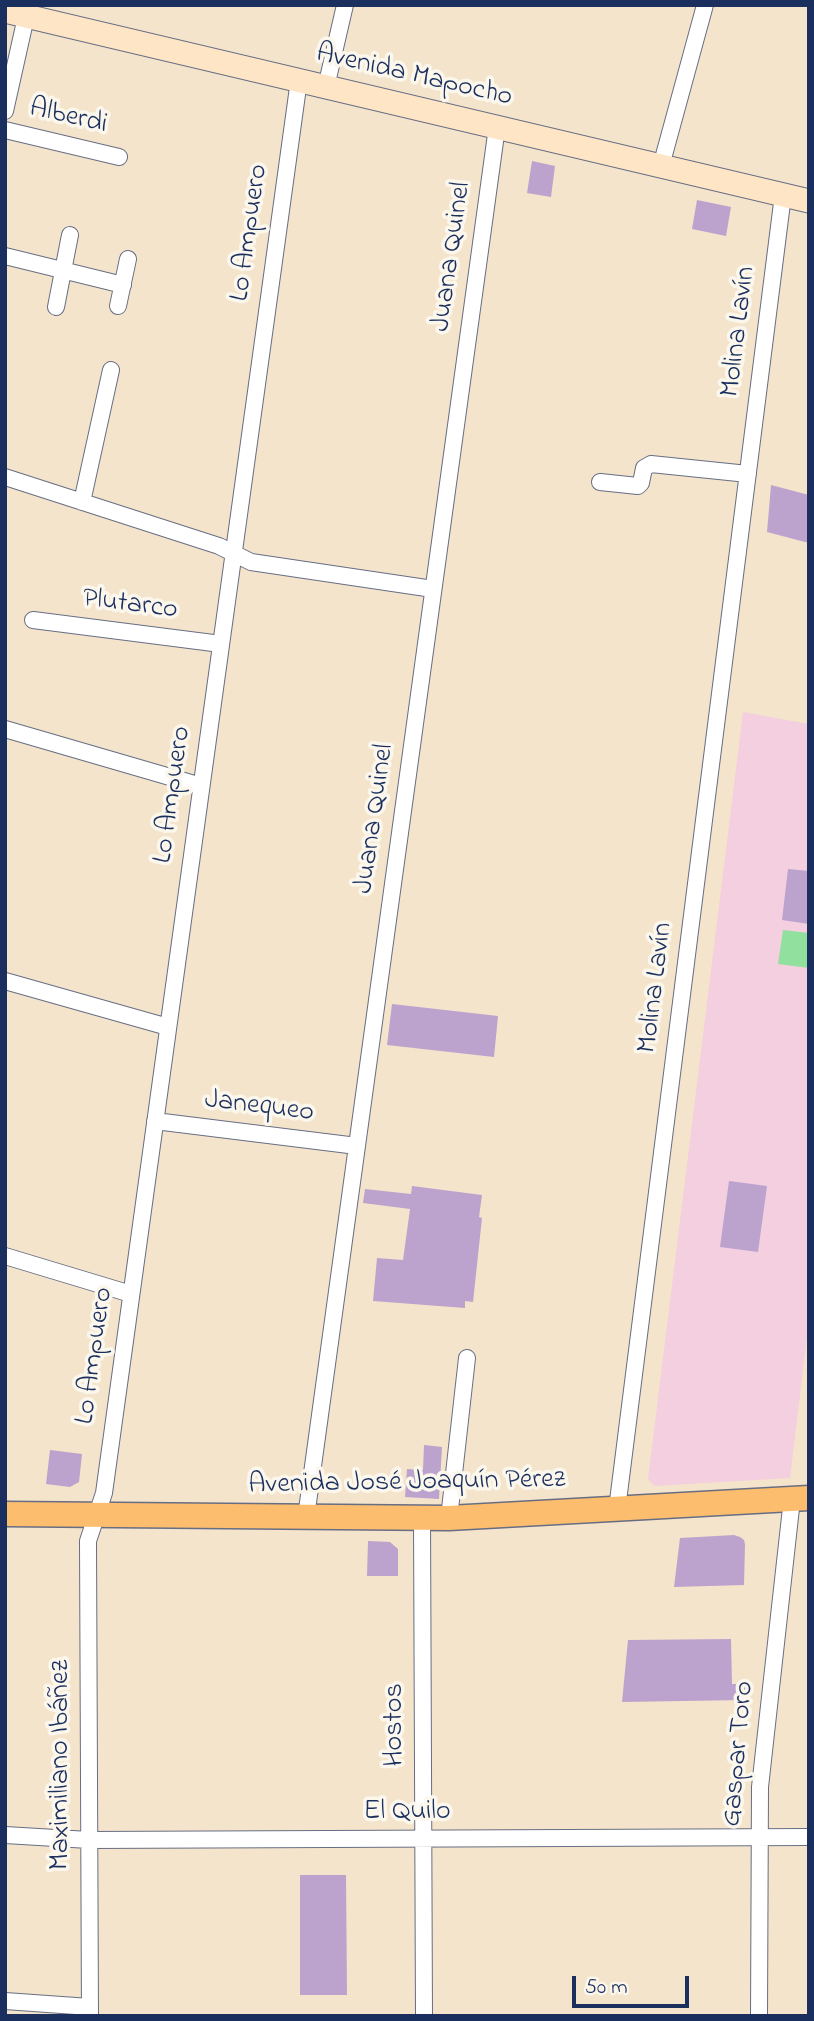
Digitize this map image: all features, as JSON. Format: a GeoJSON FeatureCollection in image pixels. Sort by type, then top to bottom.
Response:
{"type":"FeatureCollection","features":[{"type":"Feature","properties":{"kind":"main road","name":"Avenida Mapocho"},"geometry":{"type":"LineString","coordinates":[[20,11],[326,87],[809,201]]}},
{"type":"Feature","properties":{"kind":"main road","name":"Avenida José Joaquín Pérez"},"geometry":{"type":"LineString","coordinates":[[5,1514],[449,1518],[800,1498]]}},
{"type":"Feature","properties":{"kind":"street"},"geometry":{"type":"LineString","coordinates":[[326,87],[345,5]]}},
{"type":"Feature","properties":{"kind":"street"},"geometry":{"type":"LineString","coordinates":[[661,166],[705,5]]}},
{"type":"Feature","properties":{"kind":"street","name":"Alberdi"},"geometry":{"type":"LineString","coordinates":[[5,111],[20,11]]}},
{"type":"Feature","properties":{"kind":"street","name":"Lo Ampuero"},"geometry":{"type":"LineString","coordinates":[[96,1515],[104,1493],[299,80]]}},
{"type":"Feature","properties":{"kind":"street","name":"Juana Quinel"},"geometry":{"type":"LineString","coordinates":[[306,1517],[498,127]]}},
{"type":"Feature","properties":{"kind":"street","name":"Alberdi"},"geometry":{"type":"LineString","coordinates":[[5,130],[119,157]]}},
{"type":"Feature","properties":{"kind":"street","name":"Molina Lavín"},"geometry":{"type":"LineString","coordinates":[[617,1509],[783,195]]}},
{"type":"Feature","properties":{"kind":"street"},"geometry":{"type":"LineString","coordinates":[[56,307],[70,235]]}},
{"type":"Feature","properties":{"kind":"street"},"geometry":{"type":"LineString","coordinates":[[5,256],[122,285]]}},
{"type":"Feature","properties":{"kind":"street"},"geometry":{"type":"LineString","coordinates":[[118,306],[128,259]]}},
{"type":"Feature","properties":{"kind":"street"},"geometry":{"type":"LineString","coordinates":[[82,502],[111,370]]}},
{"type":"Feature","properties":{"kind":"street"},"geometry":{"type":"LineString","coordinates":[[600,482],[638,486],[644,468],[651,464],[748,474]]}},
{"type":"Feature","properties":{"kind":"street"},"geometry":{"type":"LineString","coordinates":[[5,477],[219,546],[251,562],[433,589]]}},
{"type":"Feature","properties":{"kind":"street","name":"Plutarco"},"geometry":{"type":"LineString","coordinates":[[33,620],[221,645]]}},
{"type":"Feature","properties":{"kind":"street"},"geometry":{"type":"LineString","coordinates":[[5,729],[201,786]]}},
{"type":"Feature","properties":{"kind":"street"},"geometry":{"type":"LineString","coordinates":[[5,981],[168,1027]]}},
{"type":"Feature","properties":{"kind":"street","name":"Janequeo"},"geometry":{"type":"LineString","coordinates":[[155,1121],[357,1146]]}},
{"type":"Feature","properties":{"kind":"street"},"geometry":{"type":"LineString","coordinates":[[5,1256],[131,1294]]}},
{"type":"Feature","properties":{"kind":"street"},"geometry":{"type":"LineString","coordinates":[[449,1518],[467,1358]]}},
{"type":"Feature","properties":{"kind":"street","name":"Gaspar Toro"},"geometry":{"type":"LineString","coordinates":[[758,2016],[760,1787],[800,1498]]}},
{"type":"Feature","properties":{"kind":"street","name":"Maximiliano Ibáñez"},"geometry":{"type":"LineString","coordinates":[[90,2011],[88,1541],[96,1515]]}},
{"type":"Feature","properties":{"kind":"street","name":"Hostos"},"geometry":{"type":"LineString","coordinates":[[422,1518],[424,2016]]}},
{"type":"Feature","properties":{"kind":"street","name":"El Quilo"},"geometry":{"type":"LineString","coordinates":[[5,1835],[89,1840],[809,1837]]}},
{"type":"Feature","properties":{"kind":"street"},"geometry":{"type":"LineString","coordinates":[[5,2001],[90,2011]]}},
{"type":"Feature","properties":{"kind":"shaded area"},"geometry":{"type":"Polygon","coordinates":[[[743,712],[809,724],[809,1321],[790,1478],[654,1486],[648,1479],[743,712]]]}},
{"type":"Feature","properties":{"kind":"green space"},"geometry":{"type":"Polygon","coordinates":[[[783,930],[809,933],[809,968],[778,964],[783,930]]]}},
{"type":"Feature","properties":{"kind":"building"},"geometry":{"type":"Polygon","coordinates":[[[532,161],[555,166],[551,197],[527,193],[532,161]]]}},
{"type":"Feature","properties":{"kind":"building"},"geometry":{"type":"Polygon","coordinates":[[[697,200],[731,207],[726,236],[692,229],[697,200]]]}},
{"type":"Feature","properties":{"kind":"building"},"geometry":{"type":"Polygon","coordinates":[[[771,485],[809,495],[809,543],[767,532],[771,485]]]}},
{"type":"Feature","properties":{"kind":"building"},"geometry":{"type":"Polygon","coordinates":[[[788,869],[809,871],[809,924],[782,920],[788,869]]]}},
{"type":"Feature","properties":{"kind":"building"},"geometry":{"type":"Polygon","coordinates":[[[392,1004],[498,1016],[494,1057],[387,1045],[392,1004]]]}},
{"type":"Feature","properties":{"kind":"building"},"geometry":{"type":"Polygon","coordinates":[[[729,1181],[767,1186],[758,1252],[720,1247],[729,1181]]]}},
{"type":"Feature","properties":{"kind":"building"},"geometry":{"type":"Polygon","coordinates":[[[412,1186],[482,1195],[473,1302],[465,1301],[465,1308],[373,1301],[377,1258],[403,1260],[410,1209],[363,1203],[365,1189],[411,1194],[412,1186]]]}},
{"type":"Feature","properties":{"kind":"building"},"geometry":{"type":"Polygon","coordinates":[[[424,1445],[442,1447],[439,1499],[405,1497],[407,1469],[423,1470],[424,1445]]]}},
{"type":"Feature","properties":{"kind":"building"},"geometry":{"type":"Polygon","coordinates":[[[50,1450],[82,1454],[79,1482],[70,1487],[46,1484],[50,1450]]]}},
{"type":"Feature","properties":{"kind":"building"},"geometry":{"type":"Polygon","coordinates":[[[734,1535],[744,1540],[745,1544],[744,1585],[674,1587],[680,1538],[734,1535]]]}},
{"type":"Feature","properties":{"kind":"building"},"geometry":{"type":"Polygon","coordinates":[[[368,1541],[390,1542],[398,1549],[398,1576],[367,1576],[368,1541]]]}},
{"type":"Feature","properties":{"kind":"building"},"geometry":{"type":"Polygon","coordinates":[[[731,1639],[732,1684],[747,1684],[744,1700],[622,1702],[628,1640],[731,1639]]]}},
{"type":"Feature","properties":{"kind":"building"},"geometry":{"type":"Polygon","coordinates":[[[300,1875],[346,1875],[347,1995],[300,1995],[300,1875]]]}}]}
